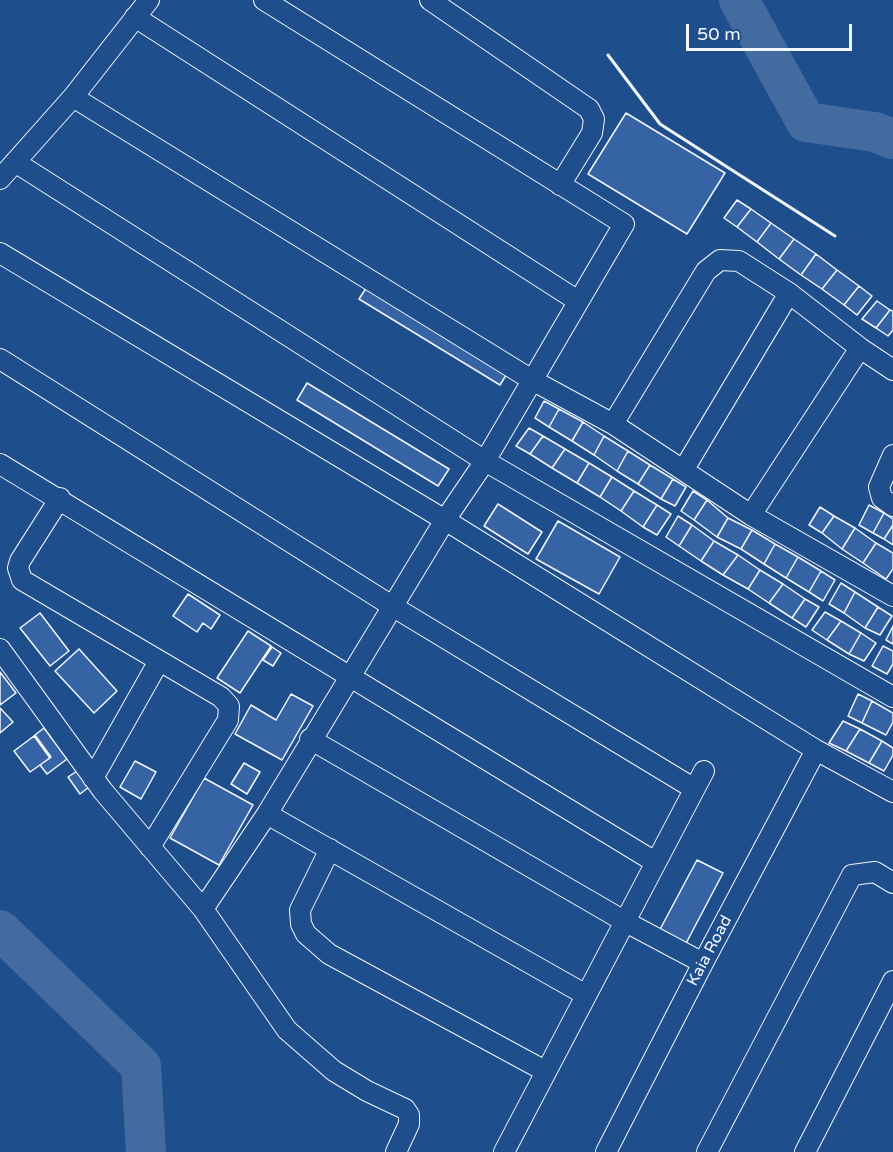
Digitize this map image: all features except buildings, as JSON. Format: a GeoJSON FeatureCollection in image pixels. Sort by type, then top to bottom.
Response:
{"type":"FeatureCollection","features":[{"type":"Feature","properties":{"kind":"street"},"geometry":{"type":"LineString","coordinates":[[0,179],[73,97],[149,0]]}},
{"type":"Feature","properties":{"kind":"street"},"geometry":{"type":"LineString","coordinates":[[203,909],[267,814],[349,675],[445,520],[485,461],[624,224],[264,0]]}},
{"type":"Feature","properties":{"kind":"street"},"geometry":{"type":"LineString","coordinates":[[430,0],[589,109],[594,119],[592,133],[560,185]]}},
{"type":"Feature","properties":{"kind":"street"},"geometry":{"type":"LineString","coordinates":[[135,17],[578,301]]}},
{"type":"Feature","properties":{"kind":"street"},"geometry":{"type":"LineString","coordinates":[[73,97],[532,380],[613,424],[751,515],[893,596]]}},
{"type":"Feature","properties":{"kind":"street"},"geometry":{"type":"LineString","coordinates":[[15,162],[485,461],[893,697]]}},
{"type":"Feature","properties":{"kind":"street"},"geometry":{"type":"LineString","coordinates":[[0,253],[445,520],[816,750],[893,792]]}},
{"type":"Feature","properties":{"kind":"street"},"geometry":{"type":"LineString","coordinates":[[613,424],[710,266],[720,260],[739,261],[789,293],[860,348],[893,370]]}},
{"type":"Feature","properties":{"kind":"street"},"geometry":{"type":"LineString","coordinates":[[684,469],[789,293]]}},
{"type":"Feature","properties":{"kind":"street"},"geometry":{"type":"LineString","coordinates":[[751,515],[860,348]]}},
{"type":"Feature","properties":{"kind":"street"},"geometry":{"type":"LineString","coordinates":[[0,359],[393,606],[693,789]]}},
{"type":"Feature","properties":{"kind":"street"},"geometry":{"type":"LineString","coordinates":[[893,455],[879,486],[882,498],[893,506]]}},
{"type":"Feature","properties":{"kind":"street"},"geometry":{"type":"LineString","coordinates":[[0,464],[60,498],[655,862]]}},
{"type":"Feature","properties":{"kind":"street"},"geometry":{"type":"LineString","coordinates":[[60,498],[20,561],[18,568],[20,578],[27,585],[221,697],[229,706],[228,720],[150,847]]}},
{"type":"Feature","properties":{"kind":"street"},"geometry":{"type":"LineString","coordinates":[[0,649],[93,778],[203,909],[287,1030],[334,1071],[367,1091],[405,1109],[409,1115],[409,1124],[396,1152]]}},
{"type":"Feature","properties":{"kind":"street"},"geometry":{"type":"LineString","coordinates":[[93,778],[159,662]]}},
{"type":"Feature","properties":{"kind":"street"},"geometry":{"type":"LineString","coordinates":[[310,740],[624,921],[703,963]]}},
{"type":"Feature","properties":{"kind":"street","name":"Kaia Road"},"geometry":{"type":"LineString","coordinates":[[606,1152],[816,750]]}},
{"type":"Feature","properties":{"kind":"street"},"geometry":{"type":"LineString","coordinates":[[504,1152],[704,771]]}},
{"type":"Feature","properties":{"kind":"street"},"geometry":{"type":"LineString","coordinates":[[267,814],[586,995]]}},
{"type":"Feature","properties":{"kind":"street"},"geometry":{"type":"LineString","coordinates":[[330,849],[300,910],[301,924],[306,934],[329,954],[545,1071]]}},
{"type":"Feature","properties":{"kind":"street"},"geometry":{"type":"LineString","coordinates":[[707,1152],[852,875],[875,873],[893,882]]}},
{"type":"Feature","properties":{"kind":"street"},"geometry":{"type":"LineString","coordinates":[[805,1152],[893,981]]}},
{"type":"Feature","properties":{"kind":"waterway"},"geometry":{"type":"LineString","coordinates":[[739,0],[806,122],[875,132],[893,139]]}},
{"type":"Feature","properties":{"kind":"waterway"},"geometry":{"type":"LineString","coordinates":[[0,930],[141,1066],[146,1152]]}},
{"type":"Feature","properties":{"kind":"wall"},"geometry":{"type":"LineString","coordinates":[[608,55],[660,124],[835,236]]}}]}
